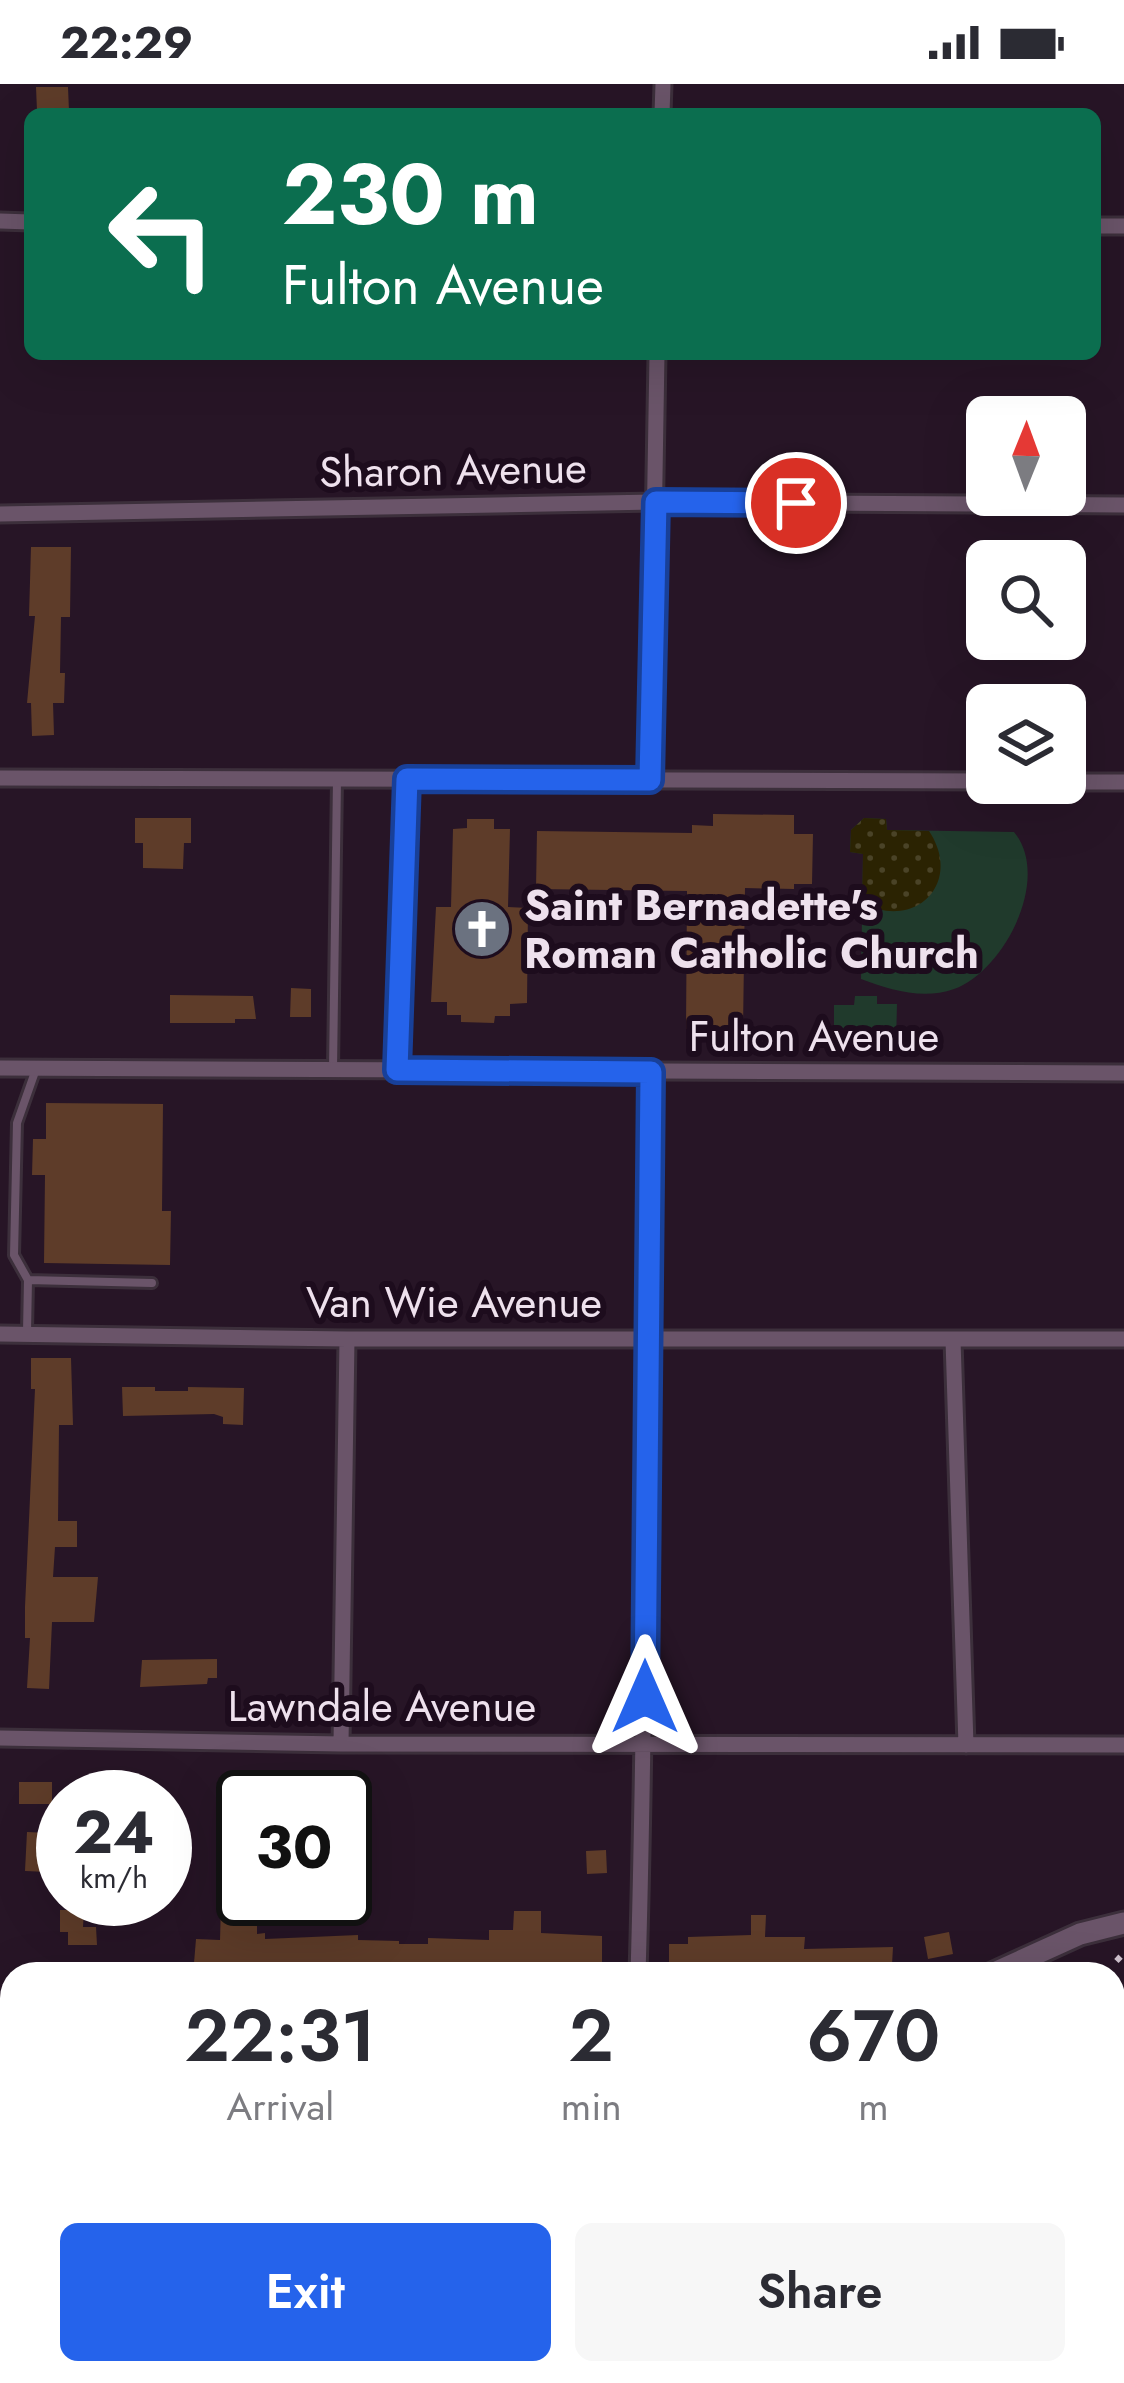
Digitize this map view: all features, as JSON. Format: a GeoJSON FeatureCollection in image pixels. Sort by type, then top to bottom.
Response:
{"type":"FeatureCollection","features":[{"type":"Feature","properties":{"kind":"street"},"geometry":{"type":"LineString","coordinates":[[650,780],[658,360]]}},
{"type":"Feature","properties":{"kind":"street","name":"Sharon Avenue"},"geometry":{"type":"LineString","coordinates":[[0,514],[656,502],[1124,505]]}},
{"type":"Feature","properties":{"kind":"street"},"geometry":{"type":"LineString","coordinates":[[0,778],[966,781]]}},
{"type":"Feature","properties":{"kind":"street"},"geometry":{"type":"LineString","coordinates":[[1086,782],[1124,782]]}},
{"type":"Feature","properties":{"kind":"street","name":"Fulton Avenue"},"geometry":{"type":"LineString","coordinates":[[0,1068],[1124,1073]]}},
{"type":"Feature","properties":{"kind":"street"},"geometry":{"type":"LineString","coordinates":[[638,1962],[651,1072]]}},
{"type":"Feature","properties":{"kind":"street","name":"Van Wie Avenue"},"geometry":{"type":"LineString","coordinates":[[0,1334],[1124,1339]]}},
{"type":"Feature","properties":{"kind":"street"},"geometry":{"type":"LineString","coordinates":[[341,1744],[347,1339]]}},
{"type":"Feature","properties":{"kind":"street"},"geometry":{"type":"LineString","coordinates":[[952,1340],[966,1745]]}},
{"type":"Feature","properties":{"kind":"street","name":"Lawndale Avenue"},"geometry":{"type":"LineString","coordinates":[[0,1738],[341,1744],[1124,1745]]}},
{"type":"Feature","properties":{"kind":"street"},"geometry":{"type":"LineString","coordinates":[[1018,1962],[1080,1934],[1124,1924]]}},
{"type":"Feature","properties":{"kind":"lane"},"geometry":{"type":"LineString","coordinates":[[332,1070],[337,779]]}},
{"type":"Feature","properties":{"kind":"lane"},"geometry":{"type":"LineString","coordinates":[[397,1070],[407,779]]}},
{"type":"Feature","properties":{"kind":"lane"},"geometry":{"type":"LineString","coordinates":[[27,1334],[28,1280],[14,1256],[17,1123],[36,1069]]}},
{"type":"Feature","properties":{"kind":"lane"},"geometry":{"type":"LineString","coordinates":[[28,1280],[152,1282]]}},
{"type":"Feature","properties":{"kind":"green space"},"geometry":{"type":"Polygon","coordinates":[[[864,818],[886,819],[887,830],[1014,832],[1028,873],[1025,897],[1005,944],[972,979],[954,989],[919,994],[861,979],[863,854],[850,852],[851,830],[864,818]]]}},
{"type":"Feature","properties":{"kind":"green space"},"geometry":{"type":"Polygon","coordinates":[[[855,996],[877,996],[877,1004],[897,1004],[896,1043],[841,1043],[834,1027],[834,1005],[854,1005],[855,996]]]}},
{"type":"Feature","properties":{"kind":"sand"},"geometry":{"type":"Polygon","coordinates":[[[864,818],[886,819],[887,830],[929,831],[941,868],[929,897],[900,911],[862,903],[863,854],[850,852],[851,830],[864,818]]]}},
{"type":"Feature","properties":{"kind":"building"},"geometry":{"type":"Polygon","coordinates":[[[36,87],[68,87],[69,108],[37,108],[36,87]]]}},
{"type":"Feature","properties":{"kind":"building"},"geometry":{"type":"Polygon","coordinates":[[[31,547],[71,547],[70,617],[61,617],[64,703],[53,703],[54,735],[32,736],[31,703],[27,703],[35,616],[29,616],[31,547]]]}},
{"type":"Feature","properties":{"kind":"building"},"geometry":{"type":"Polygon","coordinates":[[[713,814],[794,815],[794,834],[813,834],[812,884],[794,884],[794,889],[745,888],[743,1030],[686,1029],[687,891],[536,889],[537,831],[692,833],[692,825],[713,826],[713,814]]]}},
{"type":"Feature","properties":{"kind":"building"},"geometry":{"type":"Polygon","coordinates":[[[135,818],[191,818],[191,843],[184,843],[183,869],[143,868],[143,843],[135,843],[135,818]]]}},
{"type":"Feature","properties":{"kind":"building","name":"Saint Bernadette's Roman Catholic Church"},"geometry":{"type":"Polygon","coordinates":[[[467,819],[494,819],[494,829],[510,829],[508,907],[528,908],[527,1003],[510,1004],[510,1016],[495,1016],[494,1023],[461,1022],[461,1015],[447,1015],[447,1002],[431,1002],[436,907],[451,907],[453,829],[467,828],[467,819]]]}},
{"type":"Feature","properties":{"kind":"building"},"geometry":{"type":"Polygon","coordinates":[[[291,988],[311,989],[311,1017],[290,1017],[291,988]]]}},
{"type":"Feature","properties":{"kind":"building"},"geometry":{"type":"Polygon","coordinates":[[[170,995],[253,996],[256,1019],[170,1023],[170,995]]]}},
{"type":"Feature","properties":{"kind":"building"},"geometry":{"type":"Polygon","coordinates":[[[46,1103],[163,1104],[162,1211],[171,1211],[170,1265],[44,1263],[45,1175],[32,1175],[33,1139],[46,1139],[46,1103]]]}},
{"type":"Feature","properties":{"kind":"building"},"geometry":{"type":"Polygon","coordinates":[[[31,1358],[71,1358],[73,1425],[59,1425],[58,1521],[77,1521],[77,1547],[55,1547],[53,1577],[98,1577],[94,1622],[52,1622],[49,1689],[27,1688],[30,1638],[25,1638],[25,1607],[35,1389],[31,1389],[31,1358]]]}},
{"type":"Feature","properties":{"kind":"building"},"geometry":{"type":"Polygon","coordinates":[[[122,1387],[155,1387],[155,1391],[244,1388],[243,1425],[223,1424],[223,1417],[214,1414],[123,1416],[122,1387]]]}},
{"type":"Feature","properties":{"kind":"building"},"geometry":{"type":"Polygon","coordinates":[[[217,1659],[217,1678],[208,1678],[207,1684],[140,1687],[142,1660],[217,1659]]]}},
{"type":"Feature","properties":{"kind":"building"},"geometry":{"type":"Polygon","coordinates":[[[19,1782],[36,1782],[36,1804],[19,1804],[19,1782]]]}},
{"type":"Feature","properties":{"kind":"building"},"geometry":{"type":"Polygon","coordinates":[[[27,1832],[36,1832],[36,1871],[25,1871],[27,1832]]]}},
{"type":"Feature","properties":{"kind":"building"},"geometry":{"type":"Polygon","coordinates":[[[606,1850],[607,1873],[587,1874],[586,1851],[606,1850]]]}},
{"type":"Feature","properties":{"kind":"building"},"geometry":{"type":"Polygon","coordinates":[[[514,1911],[541,1911],[541,1933],[602,1936],[602,1962],[194,1962],[196,1939],[220,1940],[220,1926],[257,1926],[257,1934],[265,1933],[265,1939],[358,1935],[358,1940],[399,1944],[428,1944],[428,1938],[489,1940],[489,1930],[513,1930],[514,1911]]]}},
{"type":"Feature","properties":{"kind":"building"},"geometry":{"type":"Polygon","coordinates":[[[751,1915],[766,1915],[765,1937],[805,1937],[804,1949],[893,1947],[892,1962],[669,1962],[669,1944],[688,1944],[688,1937],[751,1935],[751,1915]]]}},
{"type":"Feature","properties":{"kind":"building"},"geometry":{"type":"Polygon","coordinates":[[[60,1926],[96,1927],[97,1945],[68,1945],[68,1932],[60,1932],[60,1926]]]}},
{"type":"Feature","properties":{"kind":"building"},"geometry":{"type":"Polygon","coordinates":[[[949,1932],[953,1954],[928,1959],[924,1937],[949,1932]]]}},
{"type":"Feature","properties":{"kind":"railway"},"geometry":{"type":"LineString","coordinates":[[1115,1962],[1124,1953]]}},
{"type":"Feature","properties":{"kind":"place","name":"Saint Bernadette's Roman Catholic Church"},"geometry":{"type":"Point","coordinates":[482,929]}},
{"type":"Feature","properties":{"kind":"route"},"geometry":{"type":"LineString","coordinates":[[645,1697],[651,1072],[397,1070],[407,779],[650,780],[656,502],[796,503]]}}]}
